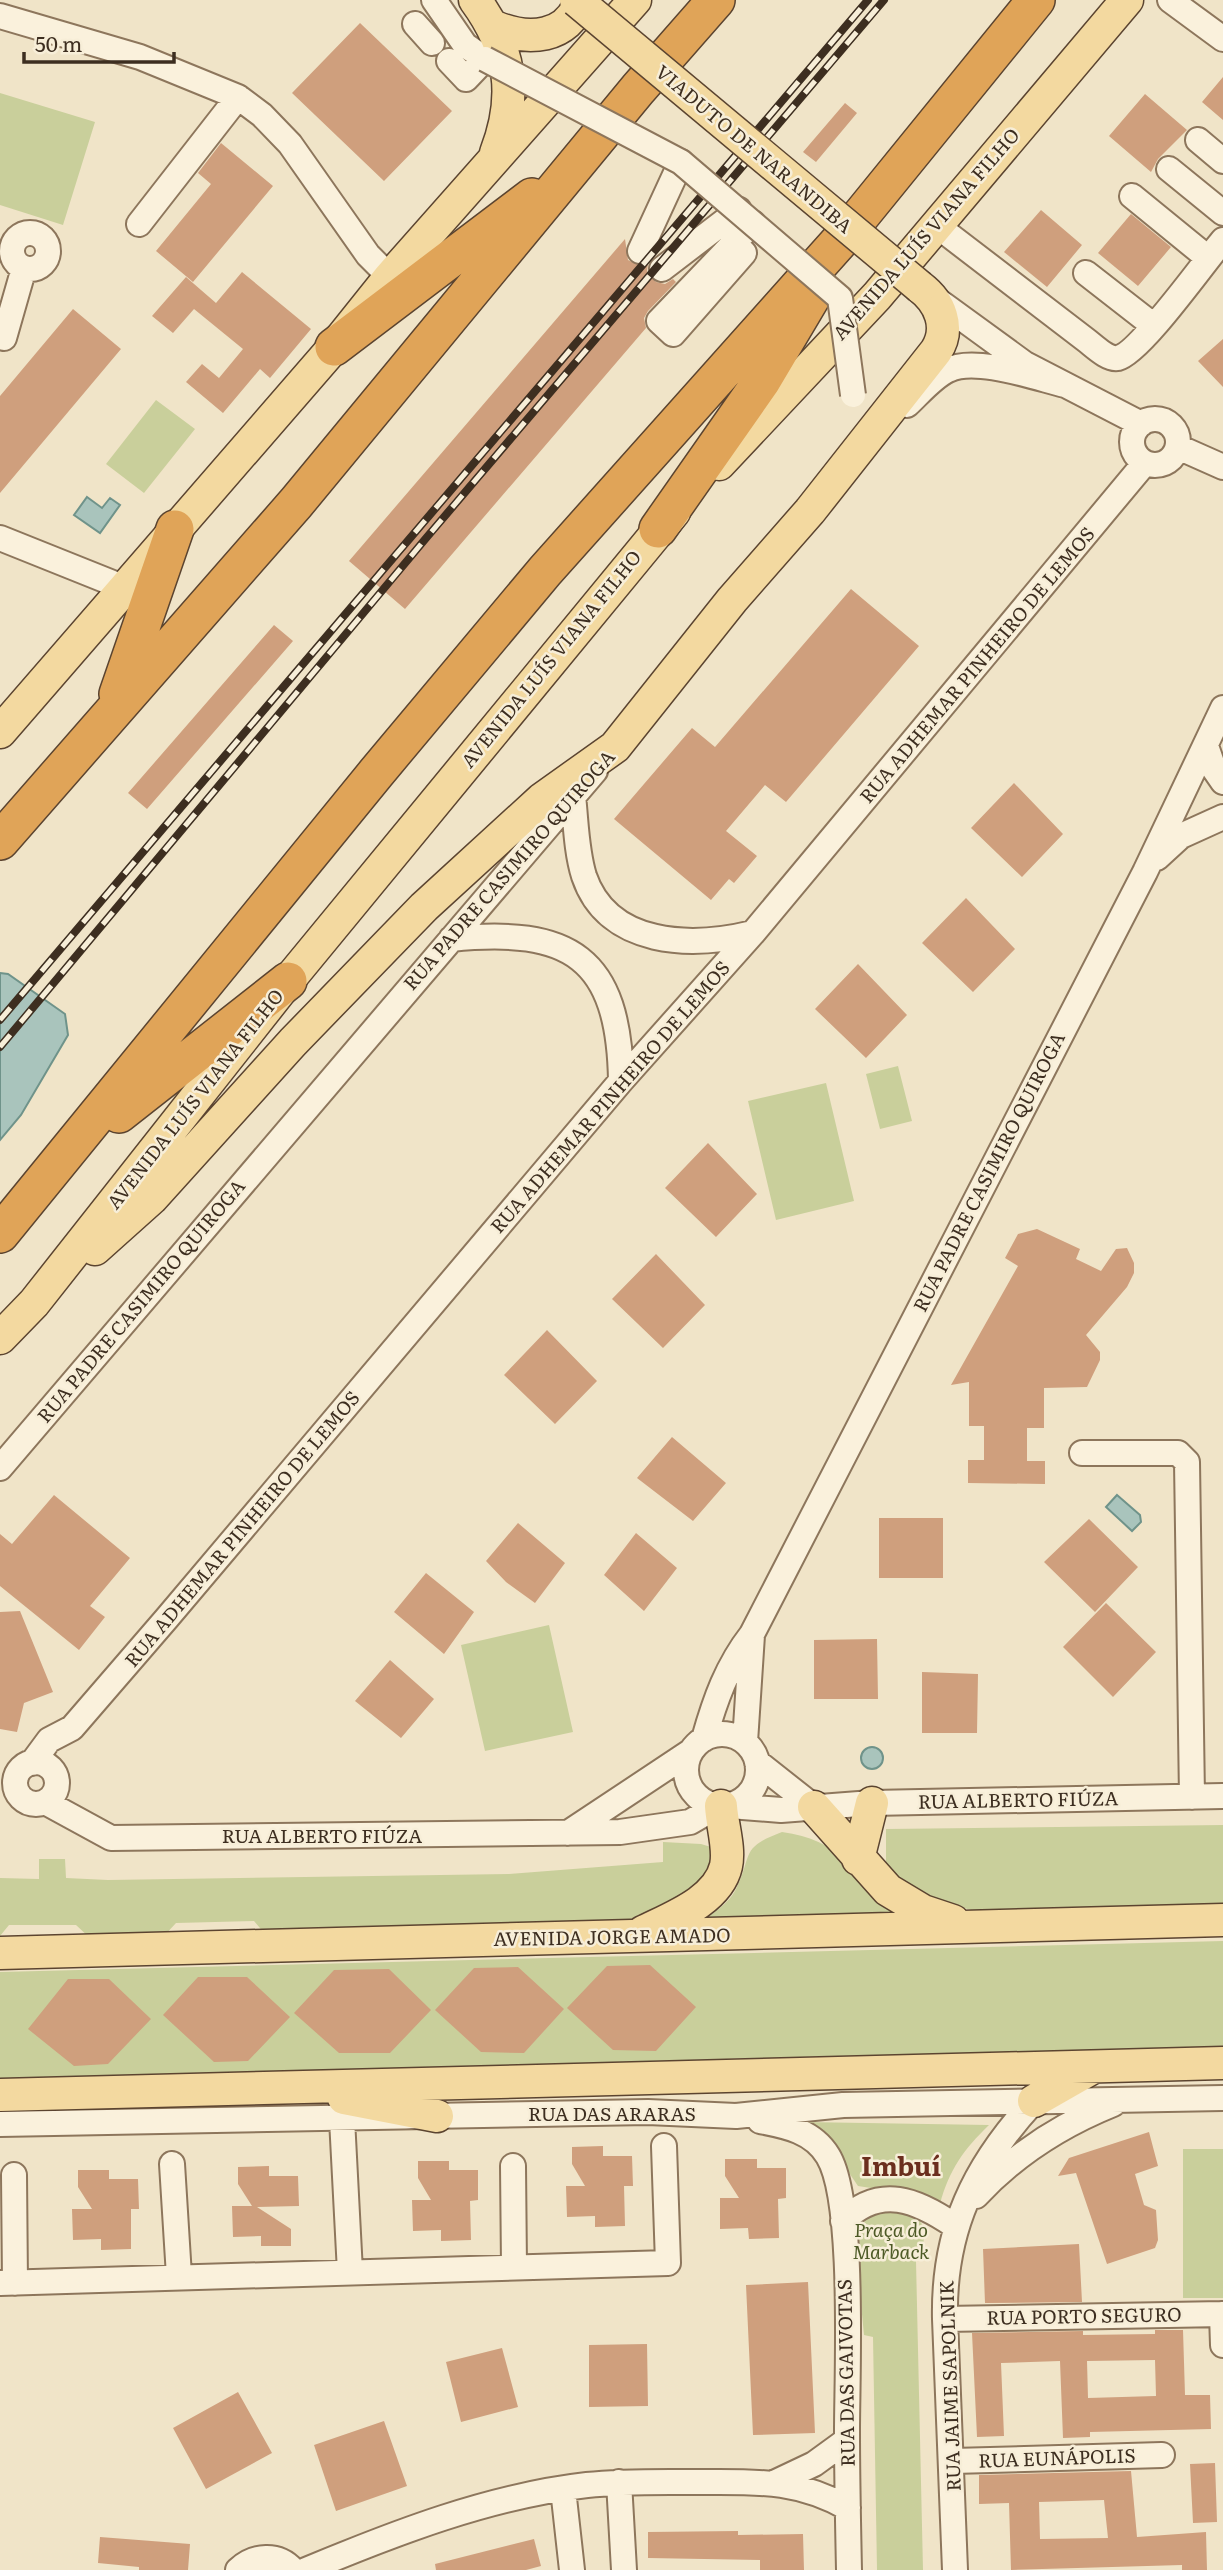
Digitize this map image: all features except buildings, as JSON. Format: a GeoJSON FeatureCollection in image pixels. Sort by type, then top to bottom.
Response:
{"type":"FeatureCollection","features":[{"type":"Feature","properties":{"kind":"highway"},"geometry":{"type":"LineString","coordinates":[[0,841],[296,503],[716,0]]}},
{"type":"Feature","properties":{"kind":"highway"},"geometry":{"type":"LineString","coordinates":[[0,1234],[376,773],[545,571],[845,235],[1036,0]]}},
{"type":"Feature","properties":{"kind":"highway"},"geometry":{"type":"LineString","coordinates":[[334,347],[477,237],[573,169]]}},
{"type":"Feature","properties":{"kind":"highway"},"geometry":{"type":"LineString","coordinates":[[658,529],[761,382],[845,235]]}},
{"type":"Feature","properties":{"kind":"highway"},"geometry":{"type":"LineString","coordinates":[[110,718],[175,529]]}},
{"type":"Feature","properties":{"kind":"highway"},"geometry":{"type":"LineString","coordinates":[[56,1166],[176,1066],[288,981]]}},
{"type":"Feature","properties":{"kind":"main road"},"geometry":{"type":"LineString","coordinates":[[475,0],[495,27],[504,51],[508,83],[505,123],[492,163]]}},
{"type":"Feature","properties":{"kind":"main road"},"geometry":{"type":"LineString","coordinates":[[495,27],[525,37],[543,36],[561,28],[570,20],[579,0]]}},
{"type":"Feature","properties":{"kind":"main road","name":"VIADUTO DE NARANDIBA"},"geometry":{"type":"LineString","coordinates":[[579,0],[927,292]]}},
{"type":"Feature","properties":{"kind":"main road"},"geometry":{"type":"LineString","coordinates":[[0,732],[334,347],[390,277],[635,0]]}},
{"type":"Feature","properties":{"kind":"main road","name":"AVENIDA LUÍS VIANA FILHO"},"geometry":{"type":"LineString","coordinates":[[0,1338],[34,1303],[288,981],[658,529],[877,296],[1127,0]]}},
{"type":"Feature","properties":{"kind":"main road"},"geometry":{"type":"LineString","coordinates":[[854,456],[942,342],[941,314],[927,292]]}},
{"type":"Feature","properties":{"kind":"main road","name":"RUA PADRE CASIMIRO QUIROGA"},"geometry":{"type":"LineString","coordinates":[[615,747],[732,600],[854,456]]}},
{"type":"Feature","properties":{"kind":"main road"},"geometry":{"type":"LineString","coordinates":[[34,1303],[152,1198],[293,1042],[424,907],[542,799],[615,747]]}},
{"type":"Feature","properties":{"kind":"main road"},"geometry":{"type":"LineString","coordinates":[[858,1858],[872,1803]]}},
{"type":"Feature","properties":{"kind":"main road"},"geometry":{"type":"LineString","coordinates":[[632,1937],[692,1907],[718,1884],[726,1865],[722,1806]]}},
{"type":"Feature","properties":{"kind":"main road"},"geometry":{"type":"LineString","coordinates":[[814,1807],[888,1890],[904,1901],[970,1926]]}},
{"type":"Feature","properties":{"kind":"main road","name":"AVENIDA JORGE AMADO"},"geometry":{"type":"LineString","coordinates":[[0,1953],[1223,1920]]}},
{"type":"Feature","properties":{"kind":"main road"},"geometry":{"type":"LineString","coordinates":[[5,2094],[1223,2063]]}},
{"type":"Feature","properties":{"kind":"main road"},"geometry":{"type":"LineString","coordinates":[[1034,2101],[1096,2066]]}},
{"type":"Feature","properties":{"kind":"main road"},"geometry":{"type":"LineString","coordinates":[[288,2087],[437,2116]]}},
{"type":"Feature","properties":{"kind":"street"},"geometry":{"type":"LineString","coordinates":[[415,12],[447,44],[452,40],[423,0]]}},
{"type":"Feature","properties":{"kind":"street"},"geometry":{"type":"LineString","coordinates":[[434,0],[465,45],[485,59],[681,162],[840,298],[853,395]]}},
{"type":"Feature","properties":{"kind":"street"},"geometry":{"type":"LineString","coordinates":[[1170,0],[1223,39]]}},
{"type":"Feature","properties":{"kind":"street"},"geometry":{"type":"LineString","coordinates":[[9,11],[141,57],[238,97],[262,115],[290,144],[354,236],[390,277]]}},
{"type":"Feature","properties":{"kind":"street"},"geometry":{"type":"LineString","coordinates":[[415,12],[432,43]]}},
{"type":"Feature","properties":{"kind":"street"},"geometry":{"type":"LineString","coordinates":[[449,61],[466,79],[485,59]]}},
{"type":"Feature","properties":{"kind":"street"},"geometry":{"type":"LineString","coordinates":[[139,224],[238,97]]}},
{"type":"Feature","properties":{"kind":"street"},"geometry":{"type":"LineString","coordinates":[[1198,140],[1223,161]]}},
{"type":"Feature","properties":{"kind":"street"},"geometry":{"type":"LineString","coordinates":[[640,251],[681,162]]}},
{"type":"Feature","properties":{"kind":"street"},"geometry":{"type":"LineString","coordinates":[[1169,169],[1223,213]]}},
{"type":"Feature","properties":{"kind":"street"},"geometry":{"type":"LineString","coordinates":[[936,225],[1111,357],[1118,358],[1131,351],[1154,326],[1216,249],[1132,196]]}},
{"type":"Feature","properties":{"kind":"street"},"geometry":{"type":"LineString","coordinates":[[739,252],[674,323],[670,319],[739,248],[744,253],[673,334],[659,321],[746,216]]}},
{"type":"Feature","properties":{"kind":"street"},"geometry":{"type":"LineString","coordinates":[[662,270],[746,216]]}},
{"type":"Feature","properties":{"kind":"street"},"geometry":{"type":"LineString","coordinates":[[34,233],[47,245],[48,256],[41,266],[23,268],[12,255],[7,240],[34,233]]}},
{"type":"Feature","properties":{"kind":"street"},"geometry":{"type":"LineString","coordinates":[[4,338],[23,268]]}},
{"type":"Feature","properties":{"kind":"street"},"geometry":{"type":"LineString","coordinates":[[1086,273],[1154,326]]}},
{"type":"Feature","properties":{"kind":"street","name":"RUA PADRE CASIMIRO QUIROGA"},"geometry":{"type":"LineString","coordinates":[[927,292],[1025,364],[1111,411],[1137,429]]}},
{"type":"Feature","properties":{"kind":"street","name":"RUA PADRE CASIMIRO QUIROGA"},"geometry":{"type":"LineString","coordinates":[[854,456],[948,370],[960,366],[989,367],[1065,385]]}},
{"type":"Feature","properties":{"kind":"street"},"geometry":{"type":"LineString","coordinates":[[1154,419],[1167,422],[1177,433],[1175,453],[1158,466],[1144,464],[1133,451],[1137,429],[1154,419]]}},
{"type":"Feature","properties":{"kind":"street"},"geometry":{"type":"LineString","coordinates":[[1175,453],[1214,463]]}},
{"type":"Feature","properties":{"kind":"street","name":"RUA ADHEMAR PINHEIRO DE LEMOS"},"geometry":{"type":"LineString","coordinates":[[35,1776],[72,1728],[621,1081],[753,933],[1144,464]]}},
{"type":"Feature","properties":{"kind":"street"},"geometry":{"type":"LineString","coordinates":[[0,538],[125,588]]}},
{"type":"Feature","properties":{"kind":"street","name":"RUA PADRE CASIMIRO QUIROGA"},"geometry":{"type":"LineString","coordinates":[[697,1746],[723,1679],[735,1656],[752,1634],[1145,872],[1223,708]]}},
{"type":"Feature","properties":{"kind":"street"},"geometry":{"type":"LineString","coordinates":[[1206,746],[1214,769],[1223,782]]}},
{"type":"Feature","properties":{"kind":"street","name":"RUA PADRE CASIMIRO QUIROGA"},"geometry":{"type":"LineString","coordinates":[[0,1468],[615,747]]}},
{"type":"Feature","properties":{"kind":"street"},"geometry":{"type":"LineString","coordinates":[[573,796],[584,877],[609,916],[629,930],[681,941],[707,942],[753,933]]}},
{"type":"Feature","properties":{"kind":"street"},"geometry":{"type":"LineString","coordinates":[[1145,872],[1165,848],[1181,836],[1223,817]]}},
{"type":"Feature","properties":{"kind":"street"},"geometry":{"type":"LineString","coordinates":[[451,939],[519,937],[540,941],[581,960],[596,975],[614,1010],[619,1035],[621,1081]]}},
{"type":"Feature","properties":{"kind":"street"},"geometry":{"type":"LineString","coordinates":[[1082,1453],[1178,1453],[1187,1462],[1192,1797]]}},
{"type":"Feature","properties":{"kind":"street","name":"RUA PADRE CASIMIRO QUIROGA"},"geometry":{"type":"LineString","coordinates":[[751,1752],[752,1634]]}},
{"type":"Feature","properties":{"kind":"street"},"geometry":{"type":"LineString","coordinates":[[566,1834],[697,1746],[725,1734],[751,1752],[814,1807]]}},
{"type":"Feature","properties":{"kind":"street"},"geometry":{"type":"LineString","coordinates":[[697,1746],[685,1772],[687,1781],[698,1798],[722,1806],[750,1794],[758,1773],[751,1752]]}},
{"type":"Feature","properties":{"kind":"street","name":"RUA ALBERTO FIÚZA"},"geometry":{"type":"LineString","coordinates":[[35,1776],[82,1821],[111,1838],[566,1834],[670,1828],[704,1816],[722,1806],[781,1810],[872,1803],[1223,1796]]}},
{"type":"Feature","properties":{"kind":"street","name":"RUA DAS ARARAS"},"geometry":{"type":"LineString","coordinates":[[0,2124],[648,2112],[736,2116],[843,2105],[1223,2098]]}},
{"type":"Feature","properties":{"kind":"street"},"geometry":{"type":"LineString","coordinates":[[843,2221],[863,2205],[889,2199],[918,2204],[958,2219],[988,2183],[1029,2149],[1086,2115],[1123,2100]]}},
{"type":"Feature","properties":{"kind":"street","name":"RUA JAIME SAPOLNIK"},"geometry":{"type":"LineString","coordinates":[[955,2570],[953,2461],[944,2282],[958,2219],[1000,2141],[1034,2101]]}},
{"type":"Feature","properties":{"kind":"street","name":"RUA DAS GAIVOTAS"},"geometry":{"type":"LineString","coordinates":[[736,2116],[796,2128],[816,2143],[836,2171],[843,2221],[849,2570]]}},
{"type":"Feature","properties":{"kind":"street"},"geometry":{"type":"LineString","coordinates":[[342,2119],[350,2272]]}},
{"type":"Feature","properties":{"kind":"street"},"geometry":{"type":"LineString","coordinates":[[14,2175],[8,2283],[668,2263],[664,2146]]}},
{"type":"Feature","properties":{"kind":"street"},"geometry":{"type":"LineString","coordinates":[[172,2164],[179,2276]]}},
{"type":"Feature","properties":{"kind":"street"},"geometry":{"type":"LineString","coordinates":[[513,2166],[514,2267]]}},
{"type":"Feature","properties":{"kind":"street"},"geometry":{"type":"LineString","coordinates":[[1222,2314],[1223,2345]]}},
{"type":"Feature","properties":{"kind":"street","name":"RUA PORTO SEGURO"},"geometry":{"type":"LineString","coordinates":[[945,2319],[1222,2314]]}},
{"type":"Feature","properties":{"kind":"street"},"geometry":{"type":"LineString","coordinates":[[776,2482],[814,2464],[847,2440]]}},
{"type":"Feature","properties":{"kind":"street","name":"RUA EUNÁPOLIS"},"geometry":{"type":"LineString","coordinates":[[953,2461],[1162,2455]]}},
{"type":"Feature","properties":{"kind":"street"},"geometry":{"type":"LineString","coordinates":[[619,2482],[624,2570]]}},
{"type":"Feature","properties":{"kind":"street"},"geometry":{"type":"LineString","coordinates":[[306,2570],[437,2521],[563,2488],[619,2482],[776,2482],[831,2498],[848,2508]]}},
{"type":"Feature","properties":{"kind":"street"},"geometry":{"type":"LineString","coordinates":[[563,2488],[572,2570]]}},
{"type":"Feature","properties":{"kind":"street"},"geometry":{"type":"LineString","coordinates":[[238,2570],[256,2559],[267,2557],[279,2560],[293,2570]]}},
{"type":"Feature","properties":{"kind":"green space"},"geometry":{"type":"Polygon","coordinates":[[[0,93],[95,122],[63,225],[0,205],[0,93]]]}},
{"type":"Feature","properties":{"kind":"green space"},"geometry":{"type":"Polygon","coordinates":[[[156,400],[195,429],[144,493],[106,464],[156,400]]]}},
{"type":"Feature","properties":{"kind":"green space"},"geometry":{"type":"Polygon","coordinates":[[[898,1066],[912,1121],[880,1129],[866,1074],[898,1066]]]}},
{"type":"Feature","properties":{"kind":"green space"},"geometry":{"type":"Polygon","coordinates":[[[826,1083],[854,1201],[776,1220],[748,1101],[826,1083]]]}},
{"type":"Feature","properties":{"kind":"green space"},"geometry":{"type":"Polygon","coordinates":[[[549,1625],[573,1732],[485,1751],[461,1645],[549,1625]]]}},
{"type":"Feature","properties":{"kind":"green space"},"geometry":{"type":"Polygon","coordinates":[[[1223,1825],[1223,1917],[979,1912],[914,1895],[886,1873],[886,1829],[1223,1825]]]}},
{"type":"Feature","properties":{"kind":"green space"},"geometry":{"type":"Polygon","coordinates":[[[782,1832],[819,1842],[834,1851],[848,1861],[899,1914],[689,1928],[716,1912],[732,1895],[753,1848],[782,1832]]]}},
{"type":"Feature","properties":{"kind":"green space"},"geometry":{"type":"Polygon","coordinates":[[[663,1842],[711,1847],[716,1857],[717,1878],[654,1921],[265,1934],[254,1921],[176,1923],[163,1937],[91,1939],[76,1925],[9,1925],[0,1936],[0,1878],[39,1879],[39,1859],[65,1859],[66,1878],[108,1880],[509,1874],[663,1862],[663,1842]]]}},
{"type":"Feature","properties":{"kind":"green space"},"geometry":{"type":"Polygon","coordinates":[[[1223,1941],[1223,2051],[840,2056],[0,2079],[0,1972],[1223,1941]]]}},
{"type":"Feature","properties":{"kind":"green space"},"geometry":{"type":"Polygon","coordinates":[[[804,2122],[989,2125],[959,2161],[940,2204],[923,2196],[858,2186],[824,2136],[804,2122]]]}},
{"type":"Feature","properties":{"kind":"green space"},"geometry":{"type":"Polygon","coordinates":[[[1183,2149],[1223,2149],[1223,2298],[1183,2298],[1183,2149]]]}},
{"type":"Feature","properties":{"kind":"green space","name":"Praça do Marback"},"geometry":{"type":"Polygon","coordinates":[[[892,2206],[919,2220],[924,2232],[924,2240],[916,2261],[923,2570],[877,2570],[873,2337],[864,2335],[859,2249],[862,2226],[867,2218],[892,2206]]]}},
{"type":"Feature","properties":{"kind":"water"},"geometry":{"type":"Polygon","coordinates":[[[87,497],[102,508],[110,498],[120,505],[100,533],[74,515],[87,497]]]}},
{"type":"Feature","properties":{"kind":"water"},"geometry":{"type":"Polygon","coordinates":[[[0,973],[8,974],[65,1014],[68,1035],[21,1115],[0,1140],[0,973]]]}},
{"type":"Feature","properties":{"kind":"water"},"geometry":{"type":"Polygon","coordinates":[[[1117,1495],[1140,1515],[1141,1522],[1132,1531],[1106,1507],[1117,1495]]]}},
{"type":"Feature","properties":{"kind":"water"},"geometry":{"type":"Polygon","coordinates":[[[872,1747],[880,1750],[883,1758],[880,1766],[872,1769],[864,1766],[861,1758],[864,1750],[872,1747]]]}},
{"type":"Feature","properties":{"kind":"railway"},"geometry":{"type":"LineString","coordinates":[[0,1020],[868,0]]}},
{"type":"Feature","properties":{"kind":"railway"},"geometry":{"type":"LineString","coordinates":[[0,1047],[427,537],[884,0]]}},
{"type":"Feature","properties":{"kind":"district","name":"Imbuí"},"geometry":{"type":"Point","coordinates":[901,2167]}}]}
